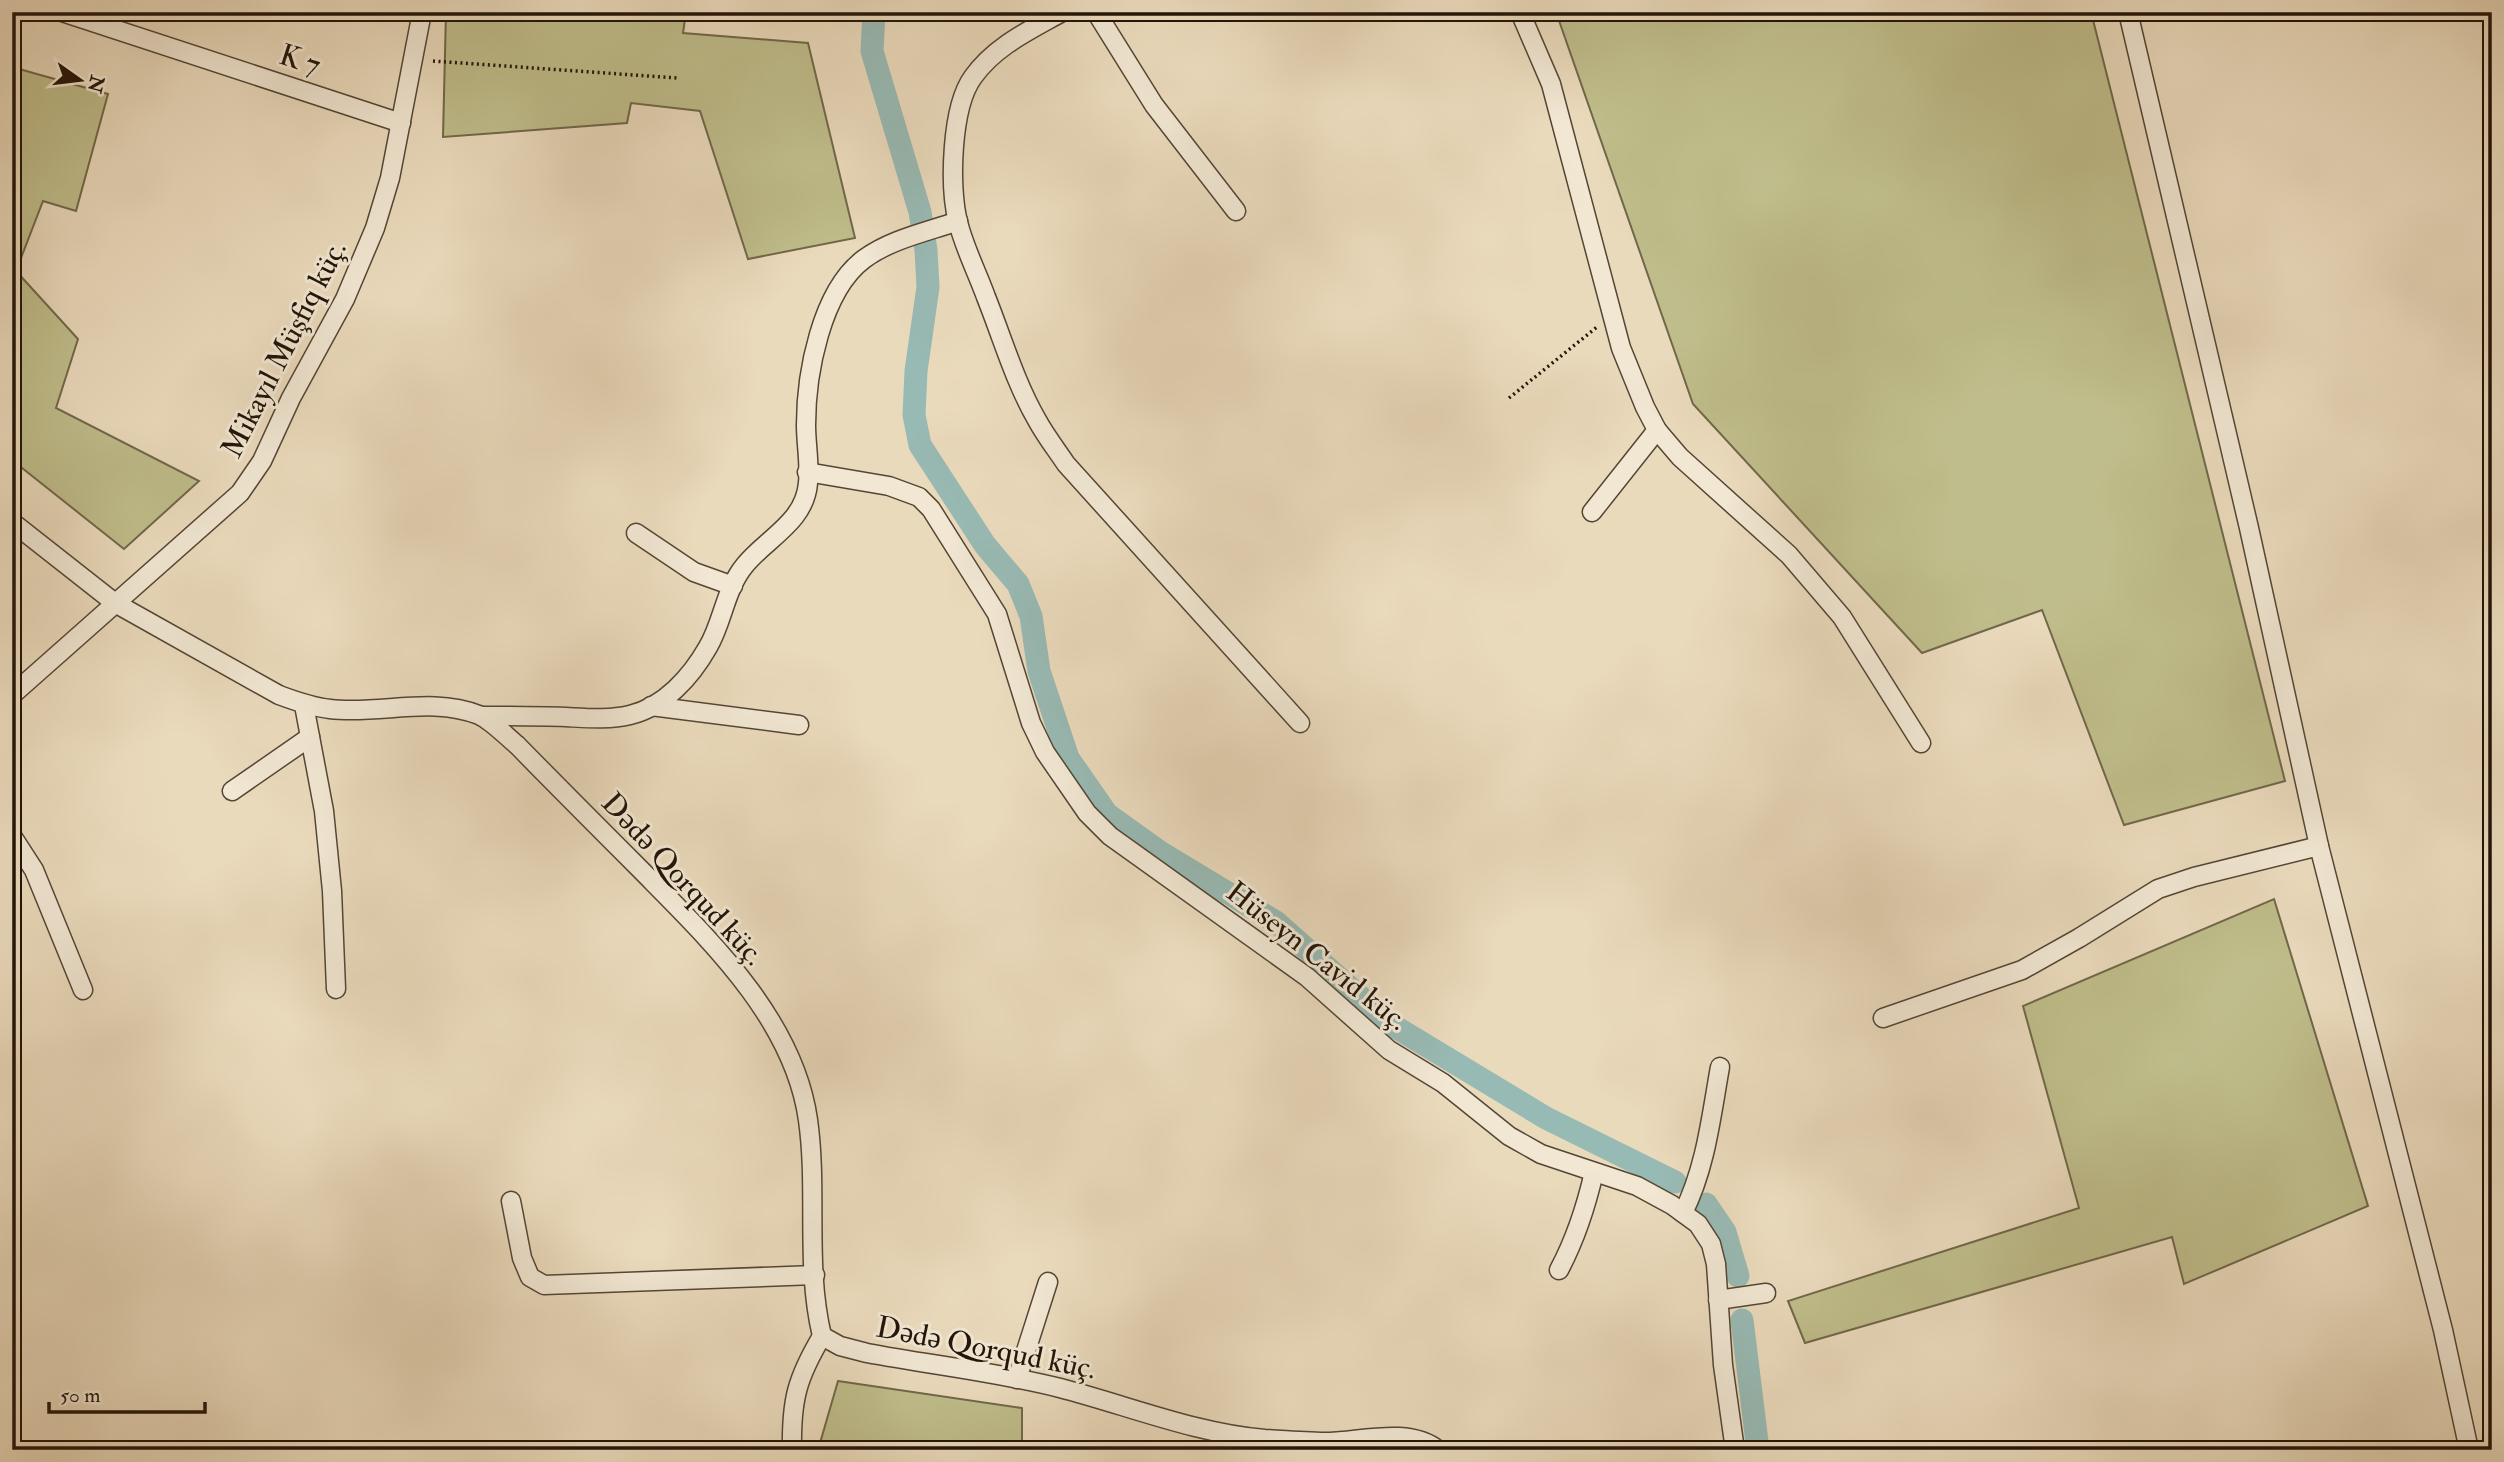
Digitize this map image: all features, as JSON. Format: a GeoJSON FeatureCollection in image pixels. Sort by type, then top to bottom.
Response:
{"type":"FeatureCollection","features":[{"type":"Feature","properties":{"kind":"street","name":"K 7"},"geometry":{"type":"LineString","coordinates":[[62,12],[401,123]]}},
{"type":"Feature","properties":{"kind":"street","name":"Mikayıl Müşfiq küç."},"geometry":{"type":"LineString","coordinates":[[12,695],[240,493],[262,461],[291,398],[345,299],[375,229],[390,178],[422,12]]}},
{"type":"Feature","properties":{"kind":"street"},"geometry":{"type":"LineString","coordinates":[[1062,12],[1009,42],[987,60],[971,79],[960,103],[955,138],[953,167],[958,221],[1036,419],[1066,464],[1300,723]]}},
{"type":"Feature","properties":{"kind":"street"},"geometry":{"type":"LineString","coordinates":[[1096,12],[1154,105],[1236,211]]}},
{"type":"Feature","properties":{"kind":"street"},"geometry":{"type":"LineString","coordinates":[[1520,12],[1551,85],[1621,348],[1657,430],[1680,457],[1789,555],[1842,617],[1922,743]]}},
{"type":"Feature","properties":{"kind":"street"},"geometry":{"type":"LineString","coordinates":[[2128,12],[2249,528],[2319,846],[2443,1330],[2469,1450]]}},
{"type":"Feature","properties":{"kind":"street"},"geometry":{"type":"LineString","coordinates":[[481,716],[605,718],[631,715],[675,691],[695,669],[710,644],[744,566],[792,522],[803,500],[808,484],[806,424],[809,378],[826,313],[852,271],[863,259],[904,239],[958,221]]}},
{"type":"Feature","properties":{"kind":"street"},"geometry":{"type":"LineString","coordinates":[[1592,512],[1657,430]]}},
{"type":"Feature","properties":{"kind":"street","name":"Hüseyn Cavid küç."},"geometry":{"type":"LineString","coordinates":[[807,472],[888,486],[919,497],[931,509],[997,614],[1031,723],[1045,752],[1087,813],[1110,836],[1307,977],[1389,1050],[1443,1083],[1509,1136],[1541,1154],[1637,1186],[1698,1224],[1711,1244],[1716,1264],[1723,1365],[1735,1450]]}},
{"type":"Feature","properties":{"kind":"street","name":"Dədə Qorqud küç."},"geometry":{"type":"LineString","coordinates":[[12,522],[115,603],[279,695],[304,705],[330,709],[360,710],[420,705],[449,708],[481,716],[517,745],[720,950],[768,1019],[793,1062],[808,1119],[815,1275],[822,1336],[840,1346],[867,1353],[1058,1388],[1180,1422],[1233,1442],[1262,1438],[1328,1442],[1394,1438],[1419,1441],[1438,1450]]}},
{"type":"Feature","properties":{"kind":"street"},"geometry":{"type":"LineString","coordinates":[[636,533],[694,572],[733,586]]}},
{"type":"Feature","properties":{"kind":"street"},"geometry":{"type":"LineString","coordinates":[[304,705],[324,811],[332,891],[336,989]]}},
{"type":"Feature","properties":{"kind":"street"},"geometry":{"type":"LineString","coordinates":[[651,706],[799,725]]}},
{"type":"Feature","properties":{"kind":"street"},"geometry":{"type":"LineString","coordinates":[[232,792],[310,737]]}},
{"type":"Feature","properties":{"kind":"street"},"geometry":{"type":"LineString","coordinates":[[12,836],[34,870],[83,990]]}},
{"type":"Feature","properties":{"kind":"street"},"geometry":{"type":"LineString","coordinates":[[1883,1017],[2022,970],[2158,889],[2194,877],[2319,846]]}},
{"type":"Feature","properties":{"kind":"street"},"geometry":{"type":"LineString","coordinates":[[1683,1213],[1694,1192],[1703,1163],[1720,1067]]}},
{"type":"Feature","properties":{"kind":"street"},"geometry":{"type":"LineString","coordinates":[[1559,1270],[1576,1238],[1594,1172]]}},
{"type":"Feature","properties":{"kind":"street"},"geometry":{"type":"LineString","coordinates":[[511,1201],[522,1258],[530,1277],[544,1285],[815,1275]]}},
{"type":"Feature","properties":{"kind":"street"},"geometry":{"type":"LineString","coordinates":[[1017,1379],[1048,1282]]}},
{"type":"Feature","properties":{"kind":"street"},"geometry":{"type":"LineString","coordinates":[[1718,1300],[1766,1293]]}},
{"type":"Feature","properties":{"kind":"street"},"geometry":{"type":"LineString","coordinates":[[792,1450],[795,1394],[803,1368],[822,1336]]}},
{"type":"Feature","properties":{"kind":"path"},"geometry":{"type":"LineString","coordinates":[[413,60],[677,78]]}},
{"type":"Feature","properties":{"kind":"path"},"geometry":{"type":"LineString","coordinates":[[1509,398],[1612,315]]}},
{"type":"Feature","properties":{"kind":"shaded area"},"geometry":{"type":"Polygon","coordinates":[[[446,12],[686,12],[683,33],[808,43],[855,238],[748,259],[700,111],[631,103],[627,123],[443,137],[446,12]]]}},
{"type":"Feature","properties":{"kind":"shaded area"},"geometry":{"type":"Polygon","coordinates":[[[1556,12],[2091,12],[2285,781],[2124,825],[2042,610],[1922,653],[1693,404],[1556,12]]]}},
{"type":"Feature","properties":{"kind":"shaded area"},"geometry":{"type":"Polygon","coordinates":[[[12,67],[108,94],[76,211],[43,201],[16,271],[78,339],[56,408],[199,481],[124,549],[12,460],[12,67]]]}},
{"type":"Feature","properties":{"kind":"shaded area"},"geometry":{"type":"Polygon","coordinates":[[[2274,899],[2368,1206],[2184,1284],[2172,1237],[1805,1343],[1788,1301],[2079,1208],[2023,1006],[2274,899]]]}},
{"type":"Feature","properties":{"kind":"shaded area"},"geometry":{"type":"Polygon","coordinates":[[[838,1381],[1022,1408],[1022,1450],[818,1450],[838,1381]]]}},
{"type":"Feature","properties":{"kind":"waterway"},"geometry":{"type":"LineString","coordinates":[[874,12],[872,51],[920,212],[926,250],[928,287],[916,371],[914,415],[920,445],[985,545],[1018,584],[1031,616],[1039,671],[1068,758],[1107,814],[1160,852],[1276,922],[1392,1025],[1546,1118],[1675,1182]]}},
{"type":"Feature","properties":{"kind":"waterway"},"geometry":{"type":"LineString","coordinates":[[1706,1204],[1725,1232],[1738,1276]]}},
{"type":"Feature","properties":{"kind":"waterway"},"geometry":{"type":"LineString","coordinates":[[1742,1320],[1758,1450]]}}]}
